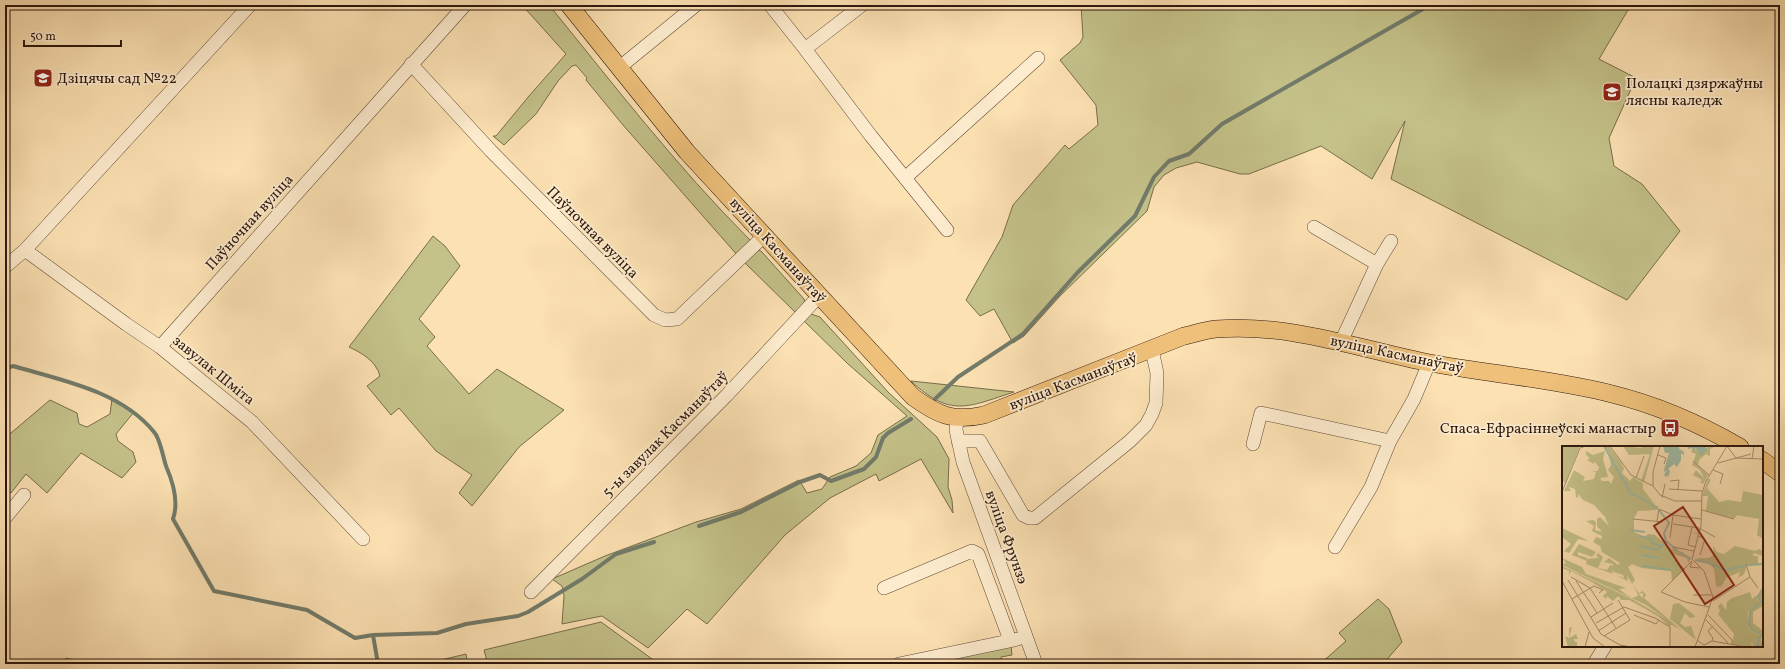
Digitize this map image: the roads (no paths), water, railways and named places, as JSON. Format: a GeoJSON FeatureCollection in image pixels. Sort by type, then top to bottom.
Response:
{"type":"FeatureCollection","features":[{"type":"Feature","properties":{"kind":"main road","name":"вуліца Касманаўтаў"},"geometry":{"type":"LineString","coordinates":[[569,5],[687,152],[913,397],[928,408],[942,415],[957,418],[984,415],[1152,350],[1184,336],[1215,329],[1247,328],[1283,330],[1430,363],[1611,393],[1675,414],[1729,444]]}},
{"type":"Feature","properties":{"kind":"main road"},"geometry":{"type":"LineString","coordinates":[[1763,461],[1780,473]]}},
{"type":"Feature","properties":{"kind":"street"},"geometry":{"type":"LineString","coordinates":[[5,267],[25,250],[250,5]]}},
{"type":"Feature","properties":{"kind":"street","name":"Паўночная вуліца"},"geometry":{"type":"LineString","coordinates":[[160,346],[464,5]]}},
{"type":"Feature","properties":{"kind":"street"},"geometry":{"type":"LineString","coordinates":[[620,67],[696,5]]}},
{"type":"Feature","properties":{"kind":"street"},"geometry":{"type":"LineString","coordinates":[[770,5],[871,136],[947,230]]}},
{"type":"Feature","properties":{"kind":"street"},"geometry":{"type":"LineString","coordinates":[[805,49],[862,5]]}},
{"type":"Feature","properties":{"kind":"street"},"geometry":{"type":"LineString","coordinates":[[905,178],[1038,58]]}},
{"type":"Feature","properties":{"kind":"street","name":"Паўночная вуліца"},"geometry":{"type":"LineString","coordinates":[[411,64],[491,151],[654,315],[665,320],[677,319],[765,235]]}},
{"type":"Feature","properties":{"kind":"street"},"geometry":{"type":"LineString","coordinates":[[1314,227],[1377,264]]}},
{"type":"Feature","properties":{"kind":"street"},"geometry":{"type":"LineString","coordinates":[[1340,342],[1377,264],[1391,241]]}},
{"type":"Feature","properties":{"kind":"street","name":"завулак Шміта"},"geometry":{"type":"LineString","coordinates":[[25,250],[126,324],[160,346],[252,422],[363,539]]}},
{"type":"Feature","properties":{"kind":"street","name":"5-ы завулак Касманаўтаў"},"geometry":{"type":"LineString","coordinates":[[530,592],[727,395],[819,296]]}},
{"type":"Feature","properties":{"kind":"street"},"geometry":{"type":"LineString","coordinates":[[958,441],[980,441],[1023,515],[1029,518],[1035,518],[1130,442],[1146,425],[1156,403],[1157,373],[1152,350]]}},
{"type":"Feature","properties":{"kind":"street"},"geometry":{"type":"LineString","coordinates":[[1335,547],[1370,487],[1390,441],[1414,399],[1430,363]]}},
{"type":"Feature","properties":{"kind":"street"},"geometry":{"type":"LineString","coordinates":[[1253,444],[1260,412],[1390,441]]}},
{"type":"Feature","properties":{"kind":"street","name":"вуліца Фрунзэ"},"geometry":{"type":"LineString","coordinates":[[957,418],[956,430],[963,462],[1036,664]]}},
{"type":"Feature","properties":{"kind":"street"},"geometry":{"type":"LineString","coordinates":[[5,518],[24,495]]}},
{"type":"Feature","properties":{"kind":"street"},"geometry":{"type":"LineString","coordinates":[[884,588],[972,551],[978,554],[1010,640]]}},
{"type":"Feature","properties":{"kind":"street"},"geometry":{"type":"LineString","coordinates":[[899,664],[1027,637]]}},
{"type":"Feature","properties":{"kind":"street"},"geometry":{"type":"LineString","coordinates":[[1594,664],[1604,647]]}},
{"type":"Feature","properties":{"kind":"waterway"},"geometry":{"type":"LineString","coordinates":[[935,399],[958,377],[1023,334],[1078,272],[1135,216],[1154,177],[1169,161],[1189,154],[1222,124],[1430,5]]}},
{"type":"Feature","properties":{"kind":"waterway"},"geometry":{"type":"LineString","coordinates":[[5,369],[13,366],[70,382],[108,397],[125,406],[154,432],[160,443],[174,492],[175,512],[173,519],[214,591],[307,610],[355,638],[373,635],[437,633],[466,624],[518,616],[528,612],[582,579],[616,554],[654,542]]}},
{"type":"Feature","properties":{"kind":"waterway"},"geometry":{"type":"LineString","coordinates":[[699,526],[741,512],[800,482],[820,475],[831,481],[864,469],[876,457],[883,438],[888,433],[911,419]]}},
{"type":"Feature","properties":{"kind":"waterway"},"geometry":{"type":"LineString","coordinates":[[373,635],[378,664]]}},
{"type":"Feature","properties":{"kind":"place","name":"Дзіцячы сад №22"},"geometry":{"type":"Point","coordinates":[43,78]}},
{"type":"Feature","properties":{"kind":"place","name":"Полацкі дзяржаўны лясны каледж"},"geometry":{"type":"Point","coordinates":[1612,92]}},
{"type":"Feature","properties":{"kind":"place","name":"Спаса-Ефрасіннеўскі манастыр"},"geometry":{"type":"Point","coordinates":[1670,428]}}]}
